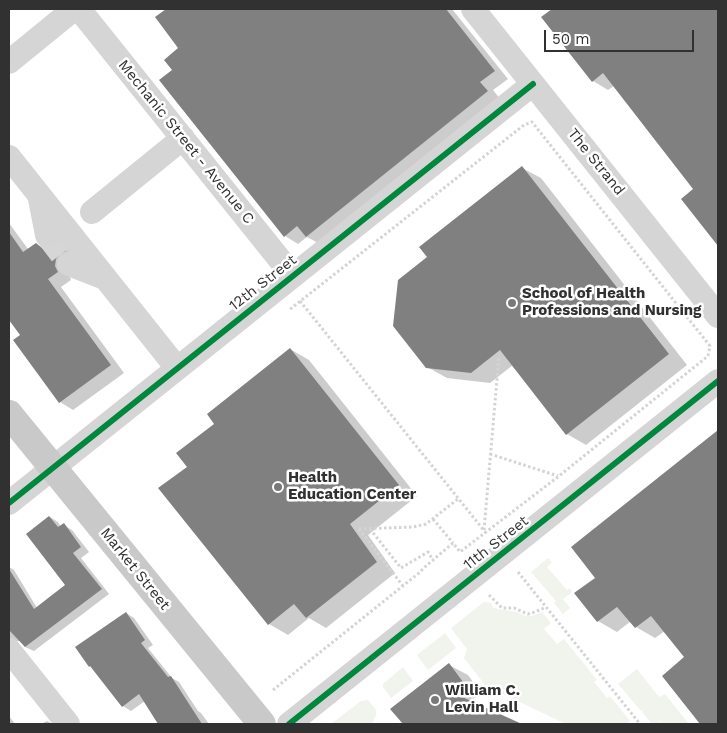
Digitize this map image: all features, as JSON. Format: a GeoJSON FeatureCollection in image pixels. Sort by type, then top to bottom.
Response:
{"type":"FeatureCollection","features":[{"type":"Feature","properties":{"kind":"main road","name":"Market Street"},"geometry":{"type":"LineString","coordinates":[[9,414],[262,724]]}},
{"type":"Feature","properties":{"kind":"street"},"geometry":{"type":"LineString","coordinates":[[9,62],[74,9]]}},
{"type":"Feature","properties":{"kind":"street","name":"Mechanic Street - Avenue C"},"geometry":{"type":"LineString","coordinates":[[79,9],[293,276]]}},
{"type":"Feature","properties":{"kind":"street","name":"The Strand"},"geometry":{"type":"LineString","coordinates":[[473,9],[718,316]]}},
{"type":"Feature","properties":{"kind":"street","name":"12th Street"},"geometry":{"type":"LineString","coordinates":[[9,503],[533,84]]}},
{"type":"Feature","properties":{"kind":"street"},"geometry":{"type":"LineString","coordinates":[[92,212],[183,138]]}},
{"type":"Feature","properties":{"kind":"street"},"geometry":{"type":"LineString","coordinates":[[9,157],[177,368]]}},
{"type":"Feature","properties":{"kind":"street"},"geometry":{"type":"LineString","coordinates":[[39,195],[47,235]]}},
{"type":"Feature","properties":{"kind":"street"},"geometry":{"type":"LineString","coordinates":[[69,264],[105,278]]}},
{"type":"Feature","properties":{"kind":"street","name":"11th Street"},"geometry":{"type":"LineString","coordinates":[[289,724],[718,381]]}},
{"type":"Feature","properties":{"kind":"street"},"geometry":{"type":"LineString","coordinates":[[9,650],[68,724]]}},
{"type":"Feature","properties":{"kind":"path"},"geometry":{"type":"LineString","coordinates":[[290,310],[516,131],[532,122],[710,346],[708,356],[559,476],[460,552],[433,518]]}},
{"type":"Feature","properties":{"kind":"path"},"geometry":{"type":"LineString","coordinates":[[300,302],[486,533]]}},
{"type":"Feature","properties":{"kind":"path"},"geometry":{"type":"LineString","coordinates":[[486,533],[490,454],[499,356]]}},
{"type":"Feature","properties":{"kind":"path"},"geometry":{"type":"LineString","coordinates":[[490,454],[559,476]]}},
{"type":"Feature","properties":{"kind":"path"},"geometry":{"type":"LineString","coordinates":[[403,586],[358,529],[413,527],[426,524],[458,499]]}},
{"type":"Feature","properties":{"kind":"path"},"geometry":{"type":"LineString","coordinates":[[370,529],[401,568],[428,552],[434,560]]}},
{"type":"Feature","properties":{"kind":"path"},"geometry":{"type":"LineString","coordinates":[[273,690],[453,544]]}},
{"type":"Feature","properties":{"kind":"path"},"geometry":{"type":"LineString","coordinates":[[518,572],[640,724]]}},
{"type":"Feature","properties":{"kind":"path"},"geometry":{"type":"LineString","coordinates":[[489,595],[502,608],[514,608],[528,614],[546,607]]}},
{"type":"Feature","properties":{"kind":"shaded area"},"geometry":{"type":"Polygon","coordinates":[[[548,558],[552,562],[547,567],[567,590],[570,588],[572,592],[563,599],[570,608],[563,614],[554,603],[556,601],[531,572],[548,558]]]}},
{"type":"Feature","properties":{"kind":"shaded area"},"geometry":{"type":"Polygon","coordinates":[[[484,602],[491,603],[493,608],[517,612],[525,616],[532,616],[542,612],[551,623],[544,629],[557,644],[564,639],[597,680],[594,682],[607,698],[610,696],[630,721],[626,724],[566,724],[486,686],[464,658],[467,649],[451,628],[484,602]]]}},
{"type":"Feature","properties":{"kind":"shaded area"},"geometry":{"type":"Polygon","coordinates":[[[445,633],[456,648],[428,670],[417,655],[445,633]]]}},
{"type":"Feature","properties":{"kind":"shaded area"},"geometry":{"type":"Polygon","coordinates":[[[403,667],[413,681],[391,698],[383,684],[403,667]]]}},
{"type":"Feature","properties":{"kind":"shaded area"},"geometry":{"type":"Polygon","coordinates":[[[637,669],[659,697],[665,694],[689,724],[658,724],[668,715],[657,724],[652,724],[642,712],[644,709],[641,711],[618,684],[637,669]]]}},
{"type":"Feature","properties":{"kind":"shaded area"},"geometry":{"type":"Polygon","coordinates":[[[368,700],[376,710],[372,724],[331,724],[361,701],[368,700]]]}},
{"type":"Feature","properties":{"kind":"building"},"geometry":{"type":"Polygon","coordinates":[[[166,9],[446,9],[495,71],[480,82],[488,91],[306,237],[297,226],[284,237],[159,80],[172,70],[164,60],[178,48],[155,17],[166,9]]]}},
{"type":"Feature","properties":{"kind":"building"},"geometry":{"type":"Polygon","coordinates":[[[552,9],[718,9],[718,246],[681,199],[693,189],[603,73],[592,82],[541,17],[552,9]]]}},
{"type":"Feature","properties":{"kind":"building","name":"School of Health Professions and Nursing"},"geometry":{"type":"Polygon","coordinates":[[[522,166],[669,354],[566,435],[500,350],[471,373],[426,368],[393,326],[398,280],[427,257],[419,247],[522,166]]]}},
{"type":"Feature","properties":{"kind":"building"},"geometry":{"type":"Polygon","coordinates":[[[9,232],[23,252],[36,243],[42,248],[49,249],[56,246],[59,242],[66,251],[56,259],[55,266],[58,272],[48,279],[111,365],[59,403],[13,340],[20,335],[9,320],[9,232]]]}},
{"type":"Feature","properties":{"kind":"building","name":"Health Education Center"},"geometry":{"type":"Polygon","coordinates":[[[290,348],[399,485],[350,524],[377,562],[306,618],[294,604],[268,625],[158,488],[187,467],[176,453],[214,424],[207,414],[290,348]]]}},
{"type":"Feature","properties":{"kind":"building"},"geometry":{"type":"Polygon","coordinates":[[[718,430],[718,724],[700,724],[662,676],[684,657],[651,616],[635,628],[617,607],[597,622],[574,593],[595,578],[571,547],[718,430]]]}},
{"type":"Feature","properties":{"kind":"building"},"geometry":{"type":"Polygon","coordinates":[[[49,516],[58,527],[64,523],[81,547],[73,553],[102,589],[25,647],[9,630],[9,569],[34,609],[65,585],[26,534],[49,516]]]}},
{"type":"Feature","properties":{"kind":"building"},"geometry":{"type":"Polygon","coordinates":[[[126,612],[145,640],[141,643],[168,677],[171,676],[202,724],[158,724],[139,694],[122,707],[75,647],[126,612]]]}},
{"type":"Feature","properties":{"kind":"building","name":"William C. Levin Hall"},"geometry":{"type":"Polygon","coordinates":[[[449,663],[463,682],[451,692],[522,724],[403,724],[390,709],[449,663]]]}},
{"type":"Feature","properties":{"kind":"tunnel"},"geometry":{"type":"LineString","coordinates":[[47,235],[69,264]]}},
{"type":"Feature","properties":{"kind":"cycle path"},"geometry":{"type":"LineString","coordinates":[[9,503],[533,84]]}},
{"type":"Feature","properties":{"kind":"cycle path"},"geometry":{"type":"LineString","coordinates":[[289,724],[718,381]]}},
{"type":"Feature","properties":{"kind":"place","name":"School of Health Professions and Nursing"},"geometry":{"type":"Point","coordinates":[512,303]}},
{"type":"Feature","properties":{"kind":"place","name":"Health Education Center"},"geometry":{"type":"Point","coordinates":[278,487]}},
{"type":"Feature","properties":{"kind":"place","name":"William C. Levin Hall"},"geometry":{"type":"Point","coordinates":[435,700]}}]}
